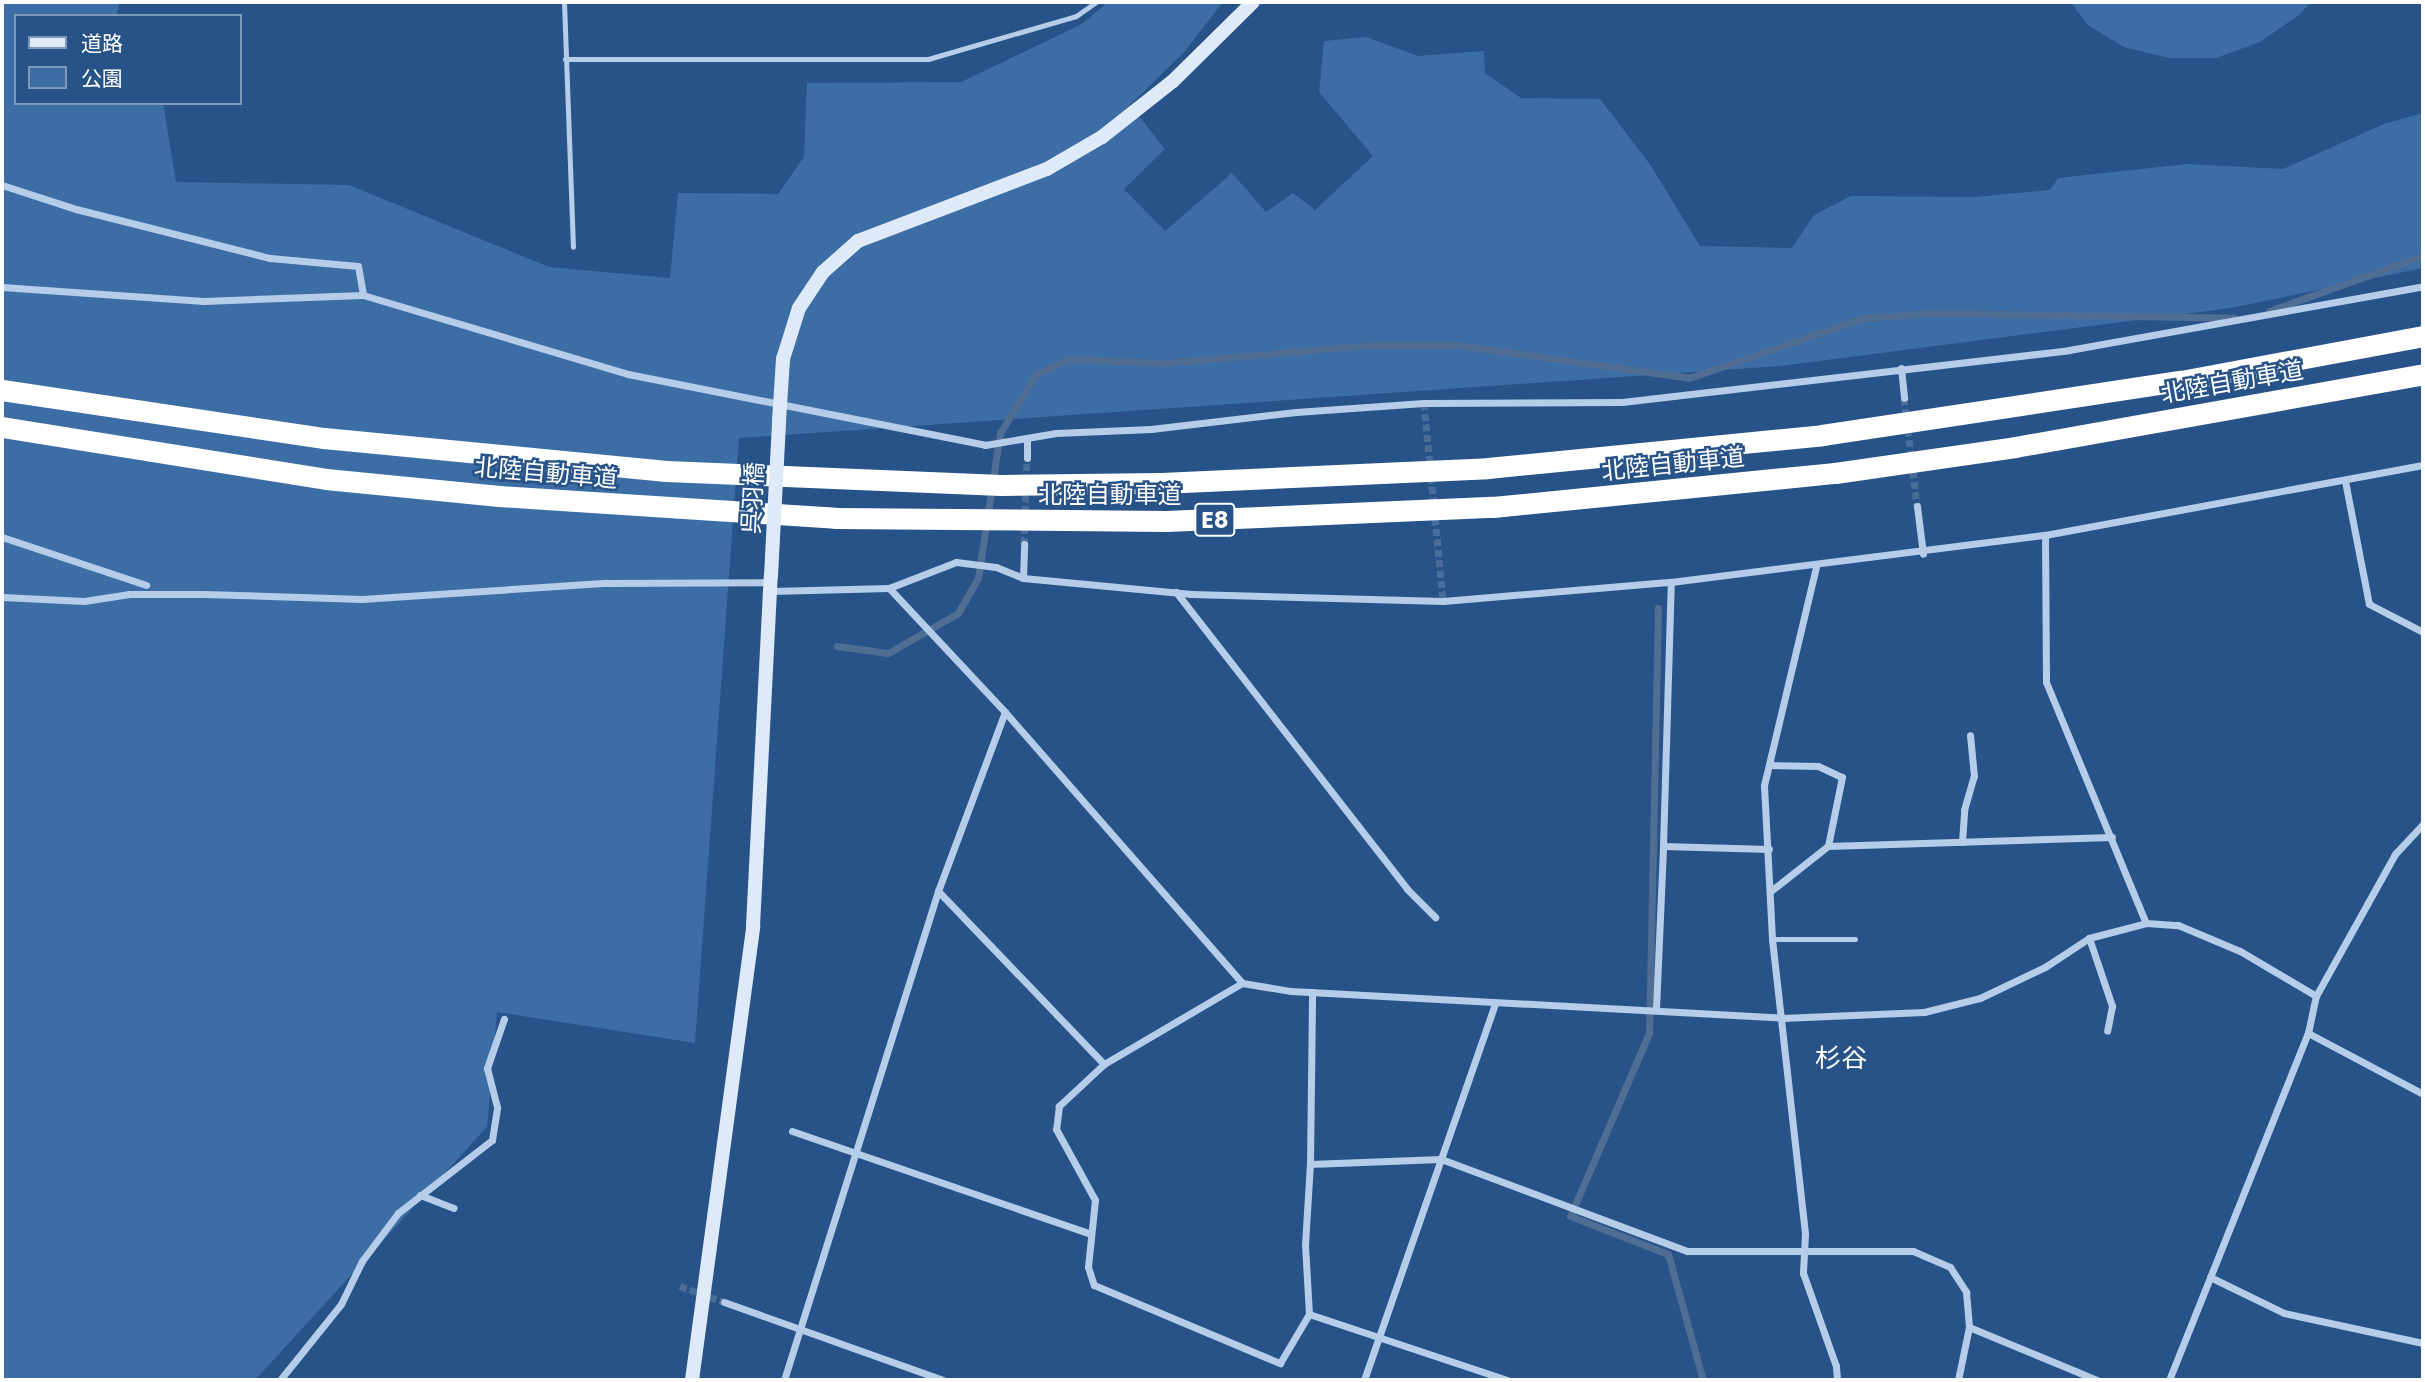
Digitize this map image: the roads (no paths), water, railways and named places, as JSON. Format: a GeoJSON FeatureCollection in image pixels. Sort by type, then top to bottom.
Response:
{"type":"FeatureCollection","features":[{"type":"Feature","properties":{"kind":"highway","name":"北陸自動車道"},"geometry":{"type":"LineString","coordinates":[[2,390],[324,438],[666,471],[1001,485],[1161,483],[1488,468],[1822,435],[2181,382],[2423,336]]}},
{"type":"Feature","properties":{"kind":"highway","name":"北陸自動車道"},"geometry":{"type":"LineString","coordinates":[[2,427],[327,479],[499,496],[835,518],[1179,521],[1493,507],[1835,473],[2055,440],[2423,374]]}},
{"type":"Feature","properties":{"kind":"street","name":"呉羽橋"},"geometry":{"type":"LineString","coordinates":[[692,1380],[753,926],[783,359],[799,308],[823,272],[858,241],[1047,169],[1102,137],[1174,81],[1253,2]]}},
{"type":"Feature","properties":{"kind":"street"},"geometry":{"type":"LineString","coordinates":[[2,185],[76,209],[270,258],[358,266],[363,295]]}},
{"type":"Feature","properties":{"kind":"street"},"geometry":{"type":"LineString","coordinates":[[2,287],[204,301],[363,295],[628,374],[973,443],[1027,440],[1056,433],[1411,404],[1622,401],[2193,331],[2423,286]]}},
{"type":"Feature","properties":{"kind":"street"},"geometry":{"type":"LineString","coordinates":[[1901,368],[1903,398]]}},
{"type":"Feature","properties":{"kind":"street"},"geometry":{"type":"LineString","coordinates":[[1027,440],[1027,458]]}},
{"type":"Feature","properties":{"kind":"street"},"geometry":{"type":"LineString","coordinates":[[2,597],[84,601],[129,594],[191,594],[362,599],[606,583],[771,583],[889,588],[956,562],[996,567],[1023,578],[1176,592],[1443,601],[1671,582],[1923,554],[2045,535],[2423,465]]}},
{"type":"Feature","properties":{"kind":"street"},"geometry":{"type":"LineString","coordinates":[[2345,481],[2369,604],[2423,632]]}},
{"type":"Feature","properties":{"kind":"street"},"geometry":{"type":"LineString","coordinates":[[1917,506],[1923,554]]}},
{"type":"Feature","properties":{"kind":"street"},"geometry":{"type":"LineString","coordinates":[[2045,535],[2046,682],[2146,923]]}},
{"type":"Feature","properties":{"kind":"street"},"geometry":{"type":"LineString","coordinates":[[2,537],[146,584]]}},
{"type":"Feature","properties":{"kind":"street"},"geometry":{"type":"LineString","coordinates":[[1023,578],[1024,544]]}},
{"type":"Feature","properties":{"kind":"street"},"geometry":{"type":"LineString","coordinates":[[1816,567],[1765,786],[1772,890],[1772,939],[1804,1248],[1803,1273],[1836,1366],[1837,1380]]}},
{"type":"Feature","properties":{"kind":"street"},"geometry":{"type":"LineString","coordinates":[[1656,1009],[1671,582]]}},
{"type":"Feature","properties":{"kind":"street"},"geometry":{"type":"LineString","coordinates":[[889,588],[1005,712],[1242,983]]}},
{"type":"Feature","properties":{"kind":"street"},"geometry":{"type":"LineString","coordinates":[[1176,592],[1406,889],[1435,917]]}},
{"type":"Feature","properties":{"kind":"street"},"geometry":{"type":"LineString","coordinates":[[783,1380],[802,1330],[938,891],[1005,712]]}},
{"type":"Feature","properties":{"kind":"street"},"geometry":{"type":"LineString","coordinates":[[1962,842],[1964,810],[1974,776],[1970,735]]}},
{"type":"Feature","properties":{"kind":"street"},"geometry":{"type":"LineString","coordinates":[[1769,765],[1818,766],[1842,777],[1828,846]]}},
{"type":"Feature","properties":{"kind":"street"},"geometry":{"type":"LineString","coordinates":[[2169,1380],[2308,1033],[2316,996],[2395,854],[2423,824]]}},
{"type":"Feature","properties":{"kind":"street"},"geometry":{"type":"LineString","coordinates":[[1772,890],[1828,846],[2112,837]]}},
{"type":"Feature","properties":{"kind":"street"},"geometry":{"type":"LineString","coordinates":[[1663,846],[1769,849]]}},
{"type":"Feature","properties":{"kind":"street"},"geometry":{"type":"LineString","coordinates":[[938,891],[1104,1064]]}},
{"type":"Feature","properties":{"kind":"street"},"geometry":{"type":"LineString","coordinates":[[1312,992],[1310,1164],[1305,1245],[1309,1314],[1280,1363],[1094,1286],[1088,1267],[1095,1200],[1056,1129],[1059,1106],[1104,1064],[1242,983],[1312,992],[1782,1017],[1924,1012],[1980,998],[2045,967],[2089,938],[2146,923],[2178,925],[2240,951],[2316,996]]}},
{"type":"Feature","properties":{"kind":"street"},"geometry":{"type":"LineString","coordinates":[[2089,938],[2112,1006],[2107,1031]]}},
{"type":"Feature","properties":{"kind":"street"},"geometry":{"type":"LineString","coordinates":[[1364,1380],[1495,1003]]}},
{"type":"Feature","properties":{"kind":"street"},"geometry":{"type":"LineString","coordinates":[[280,1380],[341,1304],[362,1261],[398,1213],[492,1140],[497,1107],[487,1068],[504,1018]]}},
{"type":"Feature","properties":{"kind":"street"},"geometry":{"type":"LineString","coordinates":[[2308,1033],[2423,1094]]}},
{"type":"Feature","properties":{"kind":"street"},"geometry":{"type":"LineString","coordinates":[[792,1131],[1091,1234]]}},
{"type":"Feature","properties":{"kind":"street"},"geometry":{"type":"LineString","coordinates":[[1310,1164],[1441,1159],[1687,1251],[1804,1248],[1913,1251],[1950,1267],[1966,1292],[1969,1327],[1958,1380]]}},
{"type":"Feature","properties":{"kind":"street"},"geometry":{"type":"LineString","coordinates":[[420,1195],[454,1208]]}},
{"type":"Feature","properties":{"kind":"street"},"geometry":{"type":"LineString","coordinates":[[2210,1277],[2284,1314],[2423,1343]]}},
{"type":"Feature","properties":{"kind":"street"},"geometry":{"type":"LineString","coordinates":[[724,1302],[943,1380]]}},
{"type":"Feature","properties":{"kind":"street"},"geometry":{"type":"LineString","coordinates":[[1309,1314],[1380,1335],[1507,1380]]}},
{"type":"Feature","properties":{"kind":"street"},"geometry":{"type":"LineString","coordinates":[[1969,1327],[2097,1380]]}},
{"type":"Feature","properties":{"kind":"lane"},"geometry":{"type":"LineString","coordinates":[[564,2],[573,247]]}},
{"type":"Feature","properties":{"kind":"lane"},"geometry":{"type":"LineString","coordinates":[[565,59],[928,59],[1076,16],[1096,2]]}},
{"type":"Feature","properties":{"kind":"lane"},"geometry":{"type":"LineString","coordinates":[[1772,939],[1855,939]]}},
{"type":"Feature","properties":{"kind":"waterway"},"geometry":{"type":"LineString","coordinates":[[2269,311],[2423,256]]}},
{"type":"Feature","properties":{"kind":"waterway"},"geometry":{"type":"LineString","coordinates":[[837,646],[888,653],[958,613],[978,578],[1000,433],[1036,374],[1068,359],[1165,363],[1372,345],[1458,345],[1689,378],[1863,318],[1931,313],[2234,318]]}},
{"type":"Feature","properties":{"kind":"waterway"},"geometry":{"type":"LineString","coordinates":[[1658,608],[1649,1033],[1570,1216],[1668,1254],[1703,1380]]}},
{"type":"Feature","properties":{"kind":"tunnel"},"geometry":{"type":"LineString","coordinates":[[1904,398],[1917,506]]}},
{"type":"Feature","properties":{"kind":"tunnel"},"geometry":{"type":"LineString","coordinates":[[1424,403],[1443,601]]}},
{"type":"Feature","properties":{"kind":"tunnel"},"geometry":{"type":"LineString","coordinates":[[1024,544],[1027,458]]}},
{"type":"Feature","properties":{"kind":"tunnel"},"geometry":{"type":"LineString","coordinates":[[680,1286],[724,1302]]}},
{"type":"Feature","properties":{"kind":"district","name":"杉谷"},"geometry":{"type":"Point","coordinates":[1841,1059]}}]}
